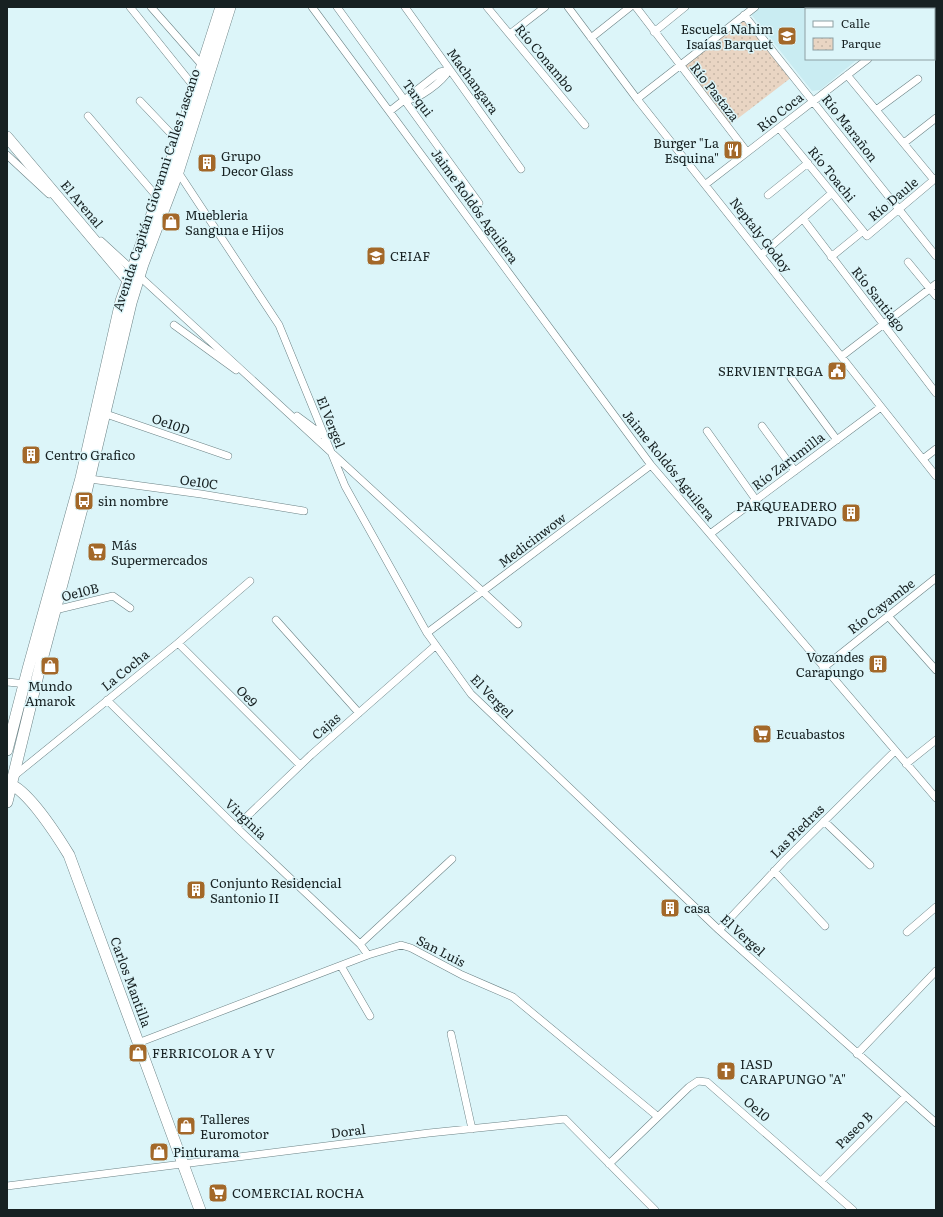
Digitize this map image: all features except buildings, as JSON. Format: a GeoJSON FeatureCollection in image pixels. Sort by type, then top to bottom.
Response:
{"type":"FeatureCollection","features":[{"type":"Feature","properties":{"kind":"main road","name":"Avenida Capitán Giovanni Calles Lascano"},"geometry":{"type":"LineString","coordinates":[[7,750],[81,478],[121,301],[178,141],[221,7]]}},
{"type":"Feature","properties":{"kind":"main road","name":"Avenida Capitán Giovanni Calles Lascano"},"geometry":{"type":"LineString","coordinates":[[7,802],[11,781],[90,479],[136,289],[178,172],[230,7]]}},
{"type":"Feature","properties":{"kind":"main road","name":"El Arenal"},"geometry":{"type":"LineString","coordinates":[[7,137],[136,289]]}},
{"type":"Feature","properties":{"kind":"main road","name":"Carlos Mantilla"},"geometry":{"type":"LineString","coordinates":[[11,781],[44,817],[69,855],[200,1210]]}},
{"type":"Feature","properties":{"kind":"street"},"geometry":{"type":"LineString","coordinates":[[130,7],[195,88]]}},
{"type":"Feature","properties":{"kind":"street"},"geometry":{"type":"LineString","coordinates":[[151,7],[202,65]]}},
{"type":"Feature","properties":{"kind":"street","name":"Jaime Roldós Aguilera"},"geometry":{"type":"LineString","coordinates":[[312,7],[651,465],[823,668],[936,798]]}},
{"type":"Feature","properties":{"kind":"street","name":"Tarqui"},"geometry":{"type":"LineString","coordinates":[[337,7],[480,203]]}},
{"type":"Feature","properties":{"kind":"street","name":"Machangara"},"geometry":{"type":"LineString","coordinates":[[405,7],[449,70],[522,169]]}},
{"type":"Feature","properties":{"kind":"street","name":"Río Conambo"},"geometry":{"type":"LineString","coordinates":[[487,7],[585,125]]}},
{"type":"Feature","properties":{"kind":"street"},"geometry":{"type":"LineString","coordinates":[[510,34],[545,7]]}},
{"type":"Feature","properties":{"kind":"street","name":"Neptaly Godoy"},"geometry":{"type":"LineString","coordinates":[[568,7],[637,99],[706,184],[936,476]]}},
{"type":"Feature","properties":{"kind":"street"},"geometry":{"type":"LineString","coordinates":[[591,38],[630,7]]}},
{"type":"Feature","properties":{"kind":"street","name":"Río Pastaza"},"geometry":{"type":"LineString","coordinates":[[636,7],[679,66],[747,152]]}},
{"type":"Feature","properties":{"kind":"street"},"geometry":{"type":"LineString","coordinates":[[637,99],[755,7]]}},
{"type":"Feature","properties":{"kind":"street"},"geometry":{"type":"LineString","coordinates":[[654,32],[680,8]]}},
{"type":"Feature","properties":{"kind":"street","name":"Río Marañon"},"geometry":{"type":"LineString","coordinates":[[744,15],[936,256]]}},
{"type":"Feature","properties":{"kind":"street","name":"Río Coca"},"geometry":{"type":"LineString","coordinates":[[706,184],[867,60]]}},
{"type":"Feature","properties":{"kind":"street"},"geometry":{"type":"LineString","coordinates":[[390,111],[405,100],[409,94],[440,72],[449,70]]}},
{"type":"Feature","properties":{"kind":"street"},"geometry":{"type":"LineString","coordinates":[[847,75],[935,179]]}},
{"type":"Feature","properties":{"kind":"street"},"geometry":{"type":"LineString","coordinates":[[876,110],[918,79]]}},
{"type":"Feature","properties":{"kind":"street"},"geometry":{"type":"LineString","coordinates":[[140,100],[178,141]]}},
{"type":"Feature","properties":{"kind":"street"},"geometry":{"type":"LineString","coordinates":[[88,116],[158,198]]}},
{"type":"Feature","properties":{"kind":"street"},"geometry":{"type":"LineString","coordinates":[[904,143],[936,118]]}},
{"type":"Feature","properties":{"kind":"street","name":"Río Toachi"},"geometry":{"type":"LineString","coordinates":[[779,128],[865,233]]}},
{"type":"Feature","properties":{"kind":"street"},"geometry":{"type":"LineString","coordinates":[[7,155],[518,624]]}},
{"type":"Feature","properties":{"kind":"street"},"geometry":{"type":"LineString","coordinates":[[768,195],[808,163]]}},
{"type":"Feature","properties":{"kind":"street","name":"El Vergel"},"geometry":{"type":"LineString","coordinates":[[178,172],[279,325],[345,486],[427,634],[470,694],[719,930],[936,1123]]}},
{"type":"Feature","properties":{"kind":"street","name":"Río Daule"},"geometry":{"type":"LineString","coordinates":[[831,257],[898,210],[935,179]]}},
{"type":"Feature","properties":{"kind":"street"},"geometry":{"type":"LineString","coordinates":[[761,255],[832,193]]}},
{"type":"Feature","properties":{"kind":"street","name":"Río Santiago"},"geometry":{"type":"LineString","coordinates":[[803,219],[936,393]]}},
{"type":"Feature","properties":{"kind":"street"},"geometry":{"type":"LineString","coordinates":[[908,262],[936,296]]}},
{"type":"Feature","properties":{"kind":"street"},"geometry":{"type":"LineString","coordinates":[[842,356],[936,284]]}},
{"type":"Feature","properties":{"kind":"street"},"geometry":{"type":"LineString","coordinates":[[174,325],[324,436]]}},
{"type":"Feature","properties":{"kind":"street"},"geometry":{"type":"LineString","coordinates":[[791,378],[837,440]]}},
{"type":"Feature","properties":{"kind":"street","name":"Río Zarumilla"},"geometry":{"type":"LineString","coordinates":[[710,534],[881,406]]}},
{"type":"Feature","properties":{"kind":"street","name":"Oe10D"},"geometry":{"type":"LineString","coordinates":[[106,414],[228,456]]}},
{"type":"Feature","properties":{"kind":"street"},"geometry":{"type":"LineString","coordinates":[[762,426],[795,471]]}},
{"type":"Feature","properties":{"kind":"street"},"geometry":{"type":"LineString","coordinates":[[707,431],[756,500]]}},
{"type":"Feature","properties":{"kind":"street"},"geometry":{"type":"LineString","coordinates":[[923,459],[936,449]]}},
{"type":"Feature","properties":{"kind":"street","name":"Medicinwow"},"geometry":{"type":"LineString","coordinates":[[427,634],[651,465]]}},
{"type":"Feature","properties":{"kind":"street","name":"Oe10C"},"geometry":{"type":"LineString","coordinates":[[90,479],[201,494],[304,511]]}},
{"type":"Feature","properties":{"kind":"street","name":"Río Cayambe"},"geometry":{"type":"LineString","coordinates":[[823,668],[936,578]]}},
{"type":"Feature","properties":{"kind":"street","name":"La Cocha"},"geometry":{"type":"LineString","coordinates":[[11,781],[250,582]]}},
{"type":"Feature","properties":{"kind":"street","name":"Oe10B"},"geometry":{"type":"LineString","coordinates":[[55,610],[114,596],[130,608]]}},
{"type":"Feature","properties":{"kind":"street"},"geometry":{"type":"LineString","coordinates":[[888,616],[936,670]]}},
{"type":"Feature","properties":{"kind":"street"},"geometry":{"type":"LineString","coordinates":[[276,620],[359,714]]}},
{"type":"Feature","properties":{"kind":"street","name":"Oe9"},"geometry":{"type":"LineString","coordinates":[[178,643],[300,765]]}},
{"type":"Feature","properties":{"kind":"street","name":"Cajas"},"geometry":{"type":"LineString","coordinates":[[236,827],[300,765],[435,646]]}},
{"type":"Feature","properties":{"kind":"street"},"geometry":{"type":"LineString","coordinates":[[7,682],[36,686]]}},
{"type":"Feature","properties":{"kind":"street","name":"Virginia"},"geometry":{"type":"LineString","coordinates":[[107,700],[236,827],[360,944],[368,955]]}},
{"type":"Feature","properties":{"kind":"street"},"geometry":{"type":"LineString","coordinates":[[906,764],[936,740]]}},
{"type":"Feature","properties":{"kind":"street","name":"Las Piedras"},"geometry":{"type":"LineString","coordinates":[[719,930],[774,871],[895,751]]}},
{"type":"Feature","properties":{"kind":"street"},"geometry":{"type":"LineString","coordinates":[[824,821],[870,865]]}},
{"type":"Feature","properties":{"kind":"street"},"geometry":{"type":"LineString","coordinates":[[360,944],[452,859]]}},
{"type":"Feature","properties":{"kind":"street"},"geometry":{"type":"LineString","coordinates":[[774,871],[825,926]]}},
{"type":"Feature","properties":{"kind":"street"},"geometry":{"type":"LineString","coordinates":[[907,932],[936,907]]}},
{"type":"Feature","properties":{"kind":"street","name":"San Luis"},"geometry":{"type":"LineString","coordinates":[[138,1043],[368,955],[401,945],[462,975],[513,997],[657,1116]]}},
{"type":"Feature","properties":{"kind":"street"},"geometry":{"type":"LineString","coordinates":[[341,966],[370,1016]]}},
{"type":"Feature","properties":{"kind":"street"},"geometry":{"type":"LineString","coordinates":[[857,1054],[936,971]]}},
{"type":"Feature","properties":{"kind":"street"},"geometry":{"type":"LineString","coordinates":[[451,1034],[472,1129]]}},
{"type":"Feature","properties":{"kind":"street","name":"Oe10"},"geometry":{"type":"LineString","coordinates":[[609,1164],[657,1116],[689,1087],[698,1081],[707,1082],[853,1210]]}},
{"type":"Feature","properties":{"kind":"street","name":"Paseo B"},"geometry":{"type":"LineString","coordinates":[[821,1181],[905,1097]]}},
{"type":"Feature","properties":{"kind":"street","name":"Doral"},"geometry":{"type":"LineString","coordinates":[[7,1186],[565,1119],[655,1210]]}},
{"type":"Feature","properties":{"kind":"shaded area","name":"Escuela Nahim Isaías Barquet"},"geometry":{"type":"Polygon","coordinates":[[[757,7],[842,7],[805,8],[805,60],[857,60],[820,90],[812,91],[750,13],[757,7]]]}},
{"type":"Feature","properties":{"kind":"green space"},"geometry":{"type":"Polygon","coordinates":[[[936,7],[936,51],[935,8],[900,8],[936,7]]]}},
{"type":"Feature","properties":{"kind":"green space"},"geometry":{"type":"Polygon","coordinates":[[[742,18],[792,77],[728,126],[682,67],[742,18]]]}},
{"type":"Feature","properties":{"kind":"place","name":"Escuela Nahim Isaías Barquet"},"geometry":{"type":"Point","coordinates":[787,36]}},
{"type":"Feature","properties":{"kind":"place","name":"Burger \"La Esquina\""},"geometry":{"type":"Point","coordinates":[733,150]}},
{"type":"Feature","properties":{"kind":"place","name":"Grupo Decor Glass"},"geometry":{"type":"Point","coordinates":[207,163]}},
{"type":"Feature","properties":{"kind":"place","name":"Muebleria Sanguna e Hijos"},"geometry":{"type":"Point","coordinates":[171,222]}},
{"type":"Feature","properties":{"kind":"place","name":"CEIAF"},"geometry":{"type":"Point","coordinates":[376,256]}},
{"type":"Feature","properties":{"kind":"place","name":"SERVIENTREGA"},"geometry":{"type":"Point","coordinates":[837,371]}},
{"type":"Feature","properties":{"kind":"place","name":"Centro Grafico"},"geometry":{"type":"Point","coordinates":[31,455]}},
{"type":"Feature","properties":{"kind":"place","name":"sin nombre"},"geometry":{"type":"Point","coordinates":[84,501]}},
{"type":"Feature","properties":{"kind":"place","name":"PARQUEADERO PRIVADO"},"geometry":{"type":"Point","coordinates":[851,513]}},
{"type":"Feature","properties":{"kind":"place","name":"Más Supermercados"},"geometry":{"type":"Point","coordinates":[97,552]}},
{"type":"Feature","properties":{"kind":"place","name":"Vozandes Carapungo"},"geometry":{"type":"Point","coordinates":[878,664]}},
{"type":"Feature","properties":{"kind":"place","name":"Mundo Amarok"},"geometry":{"type":"Point","coordinates":[50,666]}},
{"type":"Feature","properties":{"kind":"place","name":"Ecuabastos"},"geometry":{"type":"Point","coordinates":[762,734]}},
{"type":"Feature","properties":{"kind":"place","name":"Conjunto Residencial Santonio II"},"geometry":{"type":"Point","coordinates":[196,890]}},
{"type":"Feature","properties":{"kind":"place","name":"casa"},"geometry":{"type":"Point","coordinates":[670,908]}},
{"type":"Feature","properties":{"kind":"place","name":"FERRICOLOR A Y V"},"geometry":{"type":"Point","coordinates":[138,1053]}},
{"type":"Feature","properties":{"kind":"place","name":"IASD CARAPUNGO \"A\""},"geometry":{"type":"Point","coordinates":[726,1071]}},
{"type":"Feature","properties":{"kind":"place","name":"Talleres Euromotor"},"geometry":{"type":"Point","coordinates":[186,1126]}},
{"type":"Feature","properties":{"kind":"place","name":"Pinturama"},"geometry":{"type":"Point","coordinates":[159,1152]}},
{"type":"Feature","properties":{"kind":"place","name":"COMERCIAL ROCHA"},"geometry":{"type":"Point","coordinates":[218,1193]}}]}
